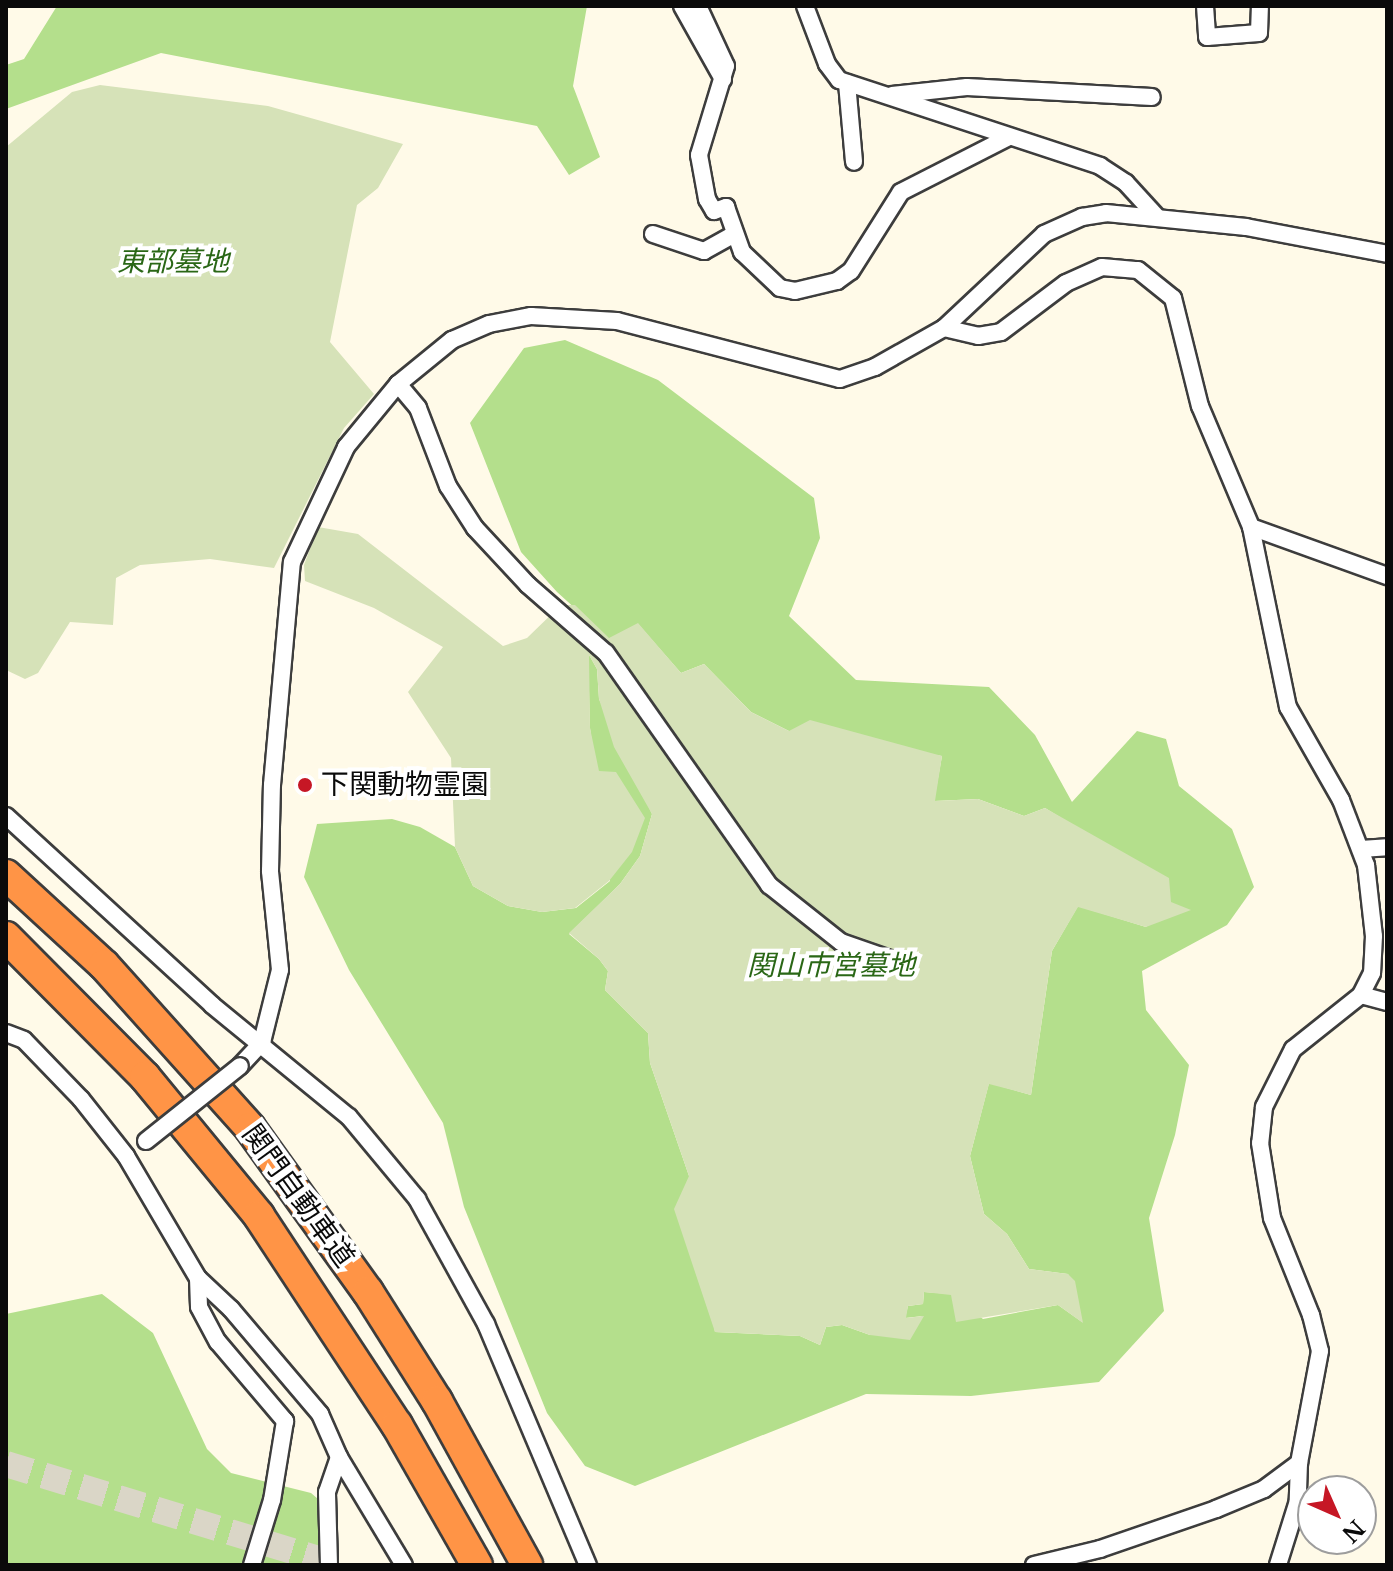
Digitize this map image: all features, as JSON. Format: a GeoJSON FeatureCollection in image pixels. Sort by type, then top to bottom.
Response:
{"type":"FeatureCollection","features":[{"type":"Feature","properties":{"kind":"highway","name":"関門自動車道"},"geometry":{"type":"LineString","coordinates":[[6,875],[104,965],[259,1139],[376,1304],[527,1565]]}},
{"type":"Feature","properties":{"kind":"highway","name":"関門自動車道"},"geometry":{"type":"LineString","coordinates":[[6,937],[145,1077],[259,1216],[390,1413],[477,1565]]}},
{"type":"Feature","properties":{"kind":"street"},"geometry":{"type":"LineString","coordinates":[[682,6],[724,81]]}},
{"type":"Feature","properties":{"kind":"street"},"geometry":{"type":"LineString","coordinates":[[698,6],[725,56],[724,81],[699,155],[707,199],[714,211],[726,207],[735,234],[751,263],[780,288],[795,291],[837,281],[851,271],[901,192],[1009,137]]}},
{"type":"Feature","properties":{"kind":"street"},"geometry":{"type":"LineString","coordinates":[[805,6],[827,64],[847,83],[1100,166],[1126,183],[1157,217]]}},
{"type":"Feature","properties":{"kind":"street"},"geometry":{"type":"LineString","coordinates":[[1205,6],[1207,37],[1259,33],[1260,6]]}},
{"type":"Feature","properties":{"kind":"street"},"geometry":{"type":"LineString","coordinates":[[847,83],[854,162]]}},
{"type":"Feature","properties":{"kind":"street"},"geometry":{"type":"LineString","coordinates":[[890,95],[967,87],[1152,97]]}},
{"type":"Feature","properties":{"kind":"street"},"geometry":{"type":"LineString","coordinates":[[126,1156],[240,1066],[262,1042],[280,970],[270,871],[271,814],[288,637],[288,580],[307,525],[346,447],[398,384],[422,361],[474,328],[531,316],[617,321],[671,332],[840,379],[875,367],[944,328],[1044,234],[1082,217],[1157,217],[1246,227],[1387,254]]}},
{"type":"Feature","properties":{"kind":"street"},"geometry":{"type":"LineString","coordinates":[[653,234],[704,251],[735,234]]}},
{"type":"Feature","properties":{"kind":"street"},"geometry":{"type":"LineString","coordinates":[[944,328],[978,336],[1001,332],[1066,283],[1102,267],[1122,266],[1150,276],[1177,307],[1200,406],[1251,527],[1288,707],[1341,800],[1361,849],[1374,936],[1372,973],[1361,995],[1293,1049],[1264,1107],[1260,1143],[1272,1218],[1320,1351],[1299,1463],[1291,1536],[1278,1565]]}},
{"type":"Feature","properties":{"kind":"street"},"geometry":{"type":"LineString","coordinates":[[398,384],[418,408],[448,486],[475,528],[528,585],[606,653],[769,885],[841,942],[901,963]]}},
{"type":"Feature","properties":{"kind":"street"},"geometry":{"type":"LineString","coordinates":[[1251,527],[1387,576]]}},
{"type":"Feature","properties":{"kind":"street"},"geometry":{"type":"LineString","coordinates":[[6,816],[212,1005],[262,1042],[377,1148],[451,1253],[588,1565]]}},
{"type":"Feature","properties":{"kind":"street"},"geometry":{"type":"LineString","coordinates":[[1361,849],[1387,847]]}},
{"type":"Feature","properties":{"kind":"street"},"geometry":{"type":"LineString","coordinates":[[1361,995],[1387,1002]]}},
{"type":"Feature","properties":{"kind":"street"},"geometry":{"type":"LineString","coordinates":[[6,1033],[24,1040],[49,1063],[126,1156],[198,1278],[309,1399],[339,1457],[404,1565]]}},
{"type":"Feature","properties":{"kind":"street"},"geometry":{"type":"LineString","coordinates":[[198,1278],[199,1307],[218,1342],[285,1421],[272,1500],[252,1565]]}},
{"type":"Feature","properties":{"kind":"street"},"geometry":{"type":"LineString","coordinates":[[329,1565],[327,1492],[339,1457]]}},
{"type":"Feature","properties":{"kind":"street"},"geometry":{"type":"LineString","coordinates":[[1034,1565],[1140,1537],[1216,1509],[1264,1489],[1299,1463]]}},
{"type":"Feature","properties":{"kind":"green space"},"geometry":{"type":"Polygon","coordinates":[[[57,6],[587,6],[573,86],[600,157],[569,175],[537,126],[161,53],[6,109],[6,65],[24,59],[57,6]]]}},
{"type":"Feature","properties":{"kind":"green space","name":"東部墓地"},"geometry":{"type":"Polygon","coordinates":[[[100,85],[268,106],[403,144],[378,188],[357,205],[330,342],[374,394],[344,428],[274,568],[210,559],[140,565],[116,578],[113,625],[70,622],[38,673],[25,679],[6,670],[6,147],[72,92],[100,85]]]}},
{"type":"Feature","properties":{"kind":"green space"},"geometry":{"type":"Polygon","coordinates":[[[565,340],[658,380],[814,498],[820,538],[789,616],[856,680],[989,687],[1035,735],[1072,802],[1137,731],[1166,739],[1179,786],[1232,829],[1254,887],[1227,925],[1142,971],[1146,1010],[1189,1065],[1175,1135],[1149,1218],[1164,1311],[1099,1382],[971,1396],[866,1394],[635,1486],[585,1466],[547,1413],[464,1207],[443,1123],[349,970],[304,877],[317,824],[392,819],[420,827],[455,847],[473,886],[508,906],[542,912],[576,908],[610,881],[590,728],[588,653],[597,669],[599,699],[652,814],[640,856],[620,884],[569,934],[599,959],[608,971],[605,990],[648,1033],[650,1063],[689,1176],[715,1332],[800,1336],[820,1345],[826,1327],[842,1325],[870,1335],[923,1316],[905,1318],[908,1306],[923,1304],[924,1292],[951,1294],[983,1319],[1058,1305],[1082,1322],[1068,1274],[1029,1269],[1007,1234],[984,1214],[970,1156],[989,1083],[1031,1095],[1052,951],[1078,906],[1146,927],[1171,902],[1089,835],[1045,808],[1024,816],[978,799],[934,801],[942,756],[789,731],[751,712],[704,664],[681,673],[638,624],[609,639],[557,592],[521,552],[470,423],[524,348],[565,340]]]}},
{"type":"Feature","properties":{"kind":"green space","name":"関山市営墓地"},"geometry":{"type":"Polygon","coordinates":[[[318,527],[358,534],[503,646],[527,638],[561,605],[575,605],[609,638],[638,623],[681,673],[704,664],[751,712],[789,731],[810,720],[942,756],[935,801],[978,799],[1024,816],[1045,808],[1169,878],[1171,902],[1191,910],[1146,927],[1078,907],[1052,951],[1031,1095],[989,1084],[970,1156],[984,1214],[1007,1234],[1029,1269],[1068,1274],[1075,1281],[1083,1323],[1058,1305],[956,1322],[951,1295],[924,1292],[923,1304],[908,1306],[906,1318],[924,1316],[910,1340],[870,1335],[842,1325],[826,1327],[820,1345],[800,1336],[715,1332],[674,1209],[689,1176],[650,1063],[648,1033],[605,990],[608,971],[599,959],[569,933],[620,884],[640,856],[652,814],[614,747],[599,699],[597,669],[589,655],[590,728],[599,771],[616,772],[645,818],[632,852],[609,881],[575,908],[542,912],[508,906],[473,886],[455,847],[451,758],[408,692],[443,647],[374,608],[305,581],[304,565],[318,527]]]}},
{"type":"Feature","properties":{"kind":"green space"},"geometry":{"type":"Polygon","coordinates":[[[102,1294],[153,1333],[207,1449],[231,1473],[311,1493],[325,1505],[318,1565],[6,1565],[6,1314],[102,1294]]]}},
{"type":"Feature","properties":{"kind":"tunnel"},"geometry":{"type":"LineString","coordinates":[[6,1464],[338,1565]]}},
{"type":"Feature","properties":{"kind":"place","name":"下関動物霊園"},"geometry":{"type":"Point","coordinates":[305,785]}}]}
